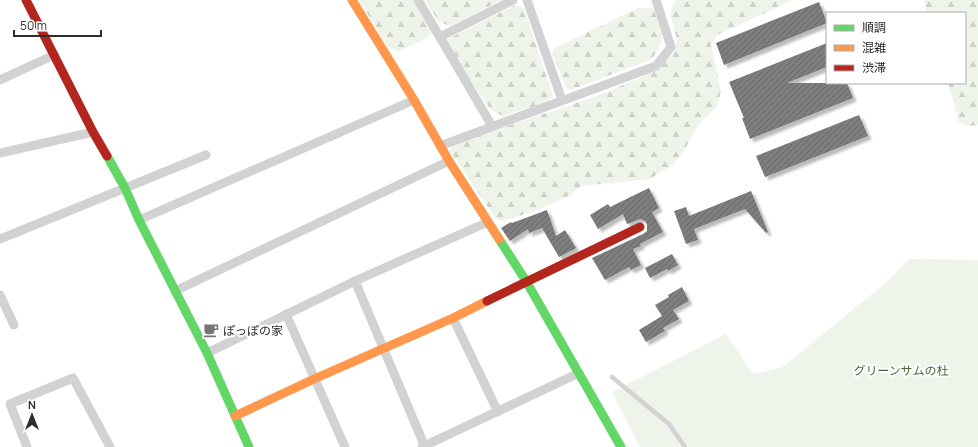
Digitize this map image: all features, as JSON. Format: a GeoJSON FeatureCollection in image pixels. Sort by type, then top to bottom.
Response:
{"type":"FeatureCollection","features":[{"type":"Feature","properties":{"kind":"street"},"geometry":{"type":"LineString","coordinates":[[26,0],[93,132],[125,188],[139,220],[207,353],[249,447]]}},
{"type":"Feature","properties":{"kind":"street"},"geometry":{"type":"LineString","coordinates":[[352,0],[414,100],[449,161],[526,281],[579,373],[617,446]]}},
{"type":"Feature","properties":{"kind":"street"},"geometry":{"type":"LineString","coordinates":[[418,0],[492,126]]}},
{"type":"Feature","properties":{"kind":"street"},"geometry":{"type":"LineString","coordinates":[[440,37],[513,0]]}},
{"type":"Feature","properties":{"kind":"street"},"geometry":{"type":"LineString","coordinates":[[527,0],[562,100]]}},
{"type":"Feature","properties":{"kind":"street"},"geometry":{"type":"LineString","coordinates":[[440,146],[656,66],[671,47],[656,0]]}},
{"type":"Feature","properties":{"kind":"street"},"geometry":{"type":"LineString","coordinates":[[0,80],[54,55]]}},
{"type":"Feature","properties":{"kind":"street"},"geometry":{"type":"LineString","coordinates":[[139,220],[414,100]]}},
{"type":"Feature","properties":{"kind":"street"},"geometry":{"type":"LineString","coordinates":[[0,153],[93,132]]}},
{"type":"Feature","properties":{"kind":"street"},"geometry":{"type":"LineString","coordinates":[[0,239],[206,155]]}},
{"type":"Feature","properties":{"kind":"street"},"geometry":{"type":"LineString","coordinates":[[175,291],[449,161]]}},
{"type":"Feature","properties":{"kind":"street"},"geometry":{"type":"LineString","coordinates":[[207,353],[355,281],[488,222]]}},
{"type":"Feature","properties":{"kind":"street"},"geometry":{"type":"LineString","coordinates":[[235,416],[314,379],[453,318],[526,281],[640,227]]}},
{"type":"Feature","properties":{"kind":"street"},"geometry":{"type":"LineString","coordinates":[[355,281],[424,447],[579,373]]}},
{"type":"Feature","properties":{"kind":"street"},"geometry":{"type":"LineString","coordinates":[[0,295],[14,325]]}},
{"type":"Feature","properties":{"kind":"street"},"geometry":{"type":"LineString","coordinates":[[286,314],[345,447]]}},
{"type":"Feature","properties":{"kind":"street"},"geometry":{"type":"LineString","coordinates":[[453,318],[498,412]]}},
{"type":"Feature","properties":{"kind":"street"},"geometry":{"type":"LineString","coordinates":[[27,447],[10,404],[73,378],[110,447]]}},
{"type":"Feature","properties":{"kind":"lane"},"geometry":{"type":"LineString","coordinates":[[612,378],[669,424],[685,447]]}},
{"type":"Feature","properties":{"kind":"green space"},"geometry":{"type":"Polygon","coordinates":[[[359,0],[414,0],[433,32],[427,38],[398,52],[388,47],[359,0]]]}},
{"type":"Feature","properties":{"kind":"green space"},"geometry":{"type":"Polygon","coordinates":[[[425,0],[501,0],[450,26],[439,22],[425,0]]]}},
{"type":"Feature","properties":{"kind":"green space"},"geometry":{"type":"Polygon","coordinates":[[[675,0],[793,0],[717,35],[711,45],[721,91],[717,107],[699,124],[682,154],[670,167],[649,179],[581,186],[570,195],[538,210],[503,221],[496,219],[450,151],[451,145],[594,97],[640,78],[661,66],[674,52],[677,40],[670,14],[675,0]]]}},
{"type":"Feature","properties":{"kind":"green space"},"geometry":{"type":"Polygon","coordinates":[[[924,0],[978,0],[978,125],[967,126],[959,122],[948,84],[966,84],[966,12],[927,12],[924,0]]]}},
{"type":"Feature","properties":{"kind":"green space"},"geometry":{"type":"Polygon","coordinates":[[[515,5],[524,8],[553,96],[548,102],[503,116],[491,110],[446,45],[446,40],[515,5]]]}},
{"type":"Feature","properties":{"kind":"green space"},"geometry":{"type":"Polygon","coordinates":[[[638,8],[653,8],[661,29],[662,39],[652,59],[571,90],[566,88],[552,53],[555,48],[638,8]]]}},
{"type":"Feature","properties":{"kind":"green space","name":"グリーンサムの杜"},"geometry":{"type":"Polygon","coordinates":[[[909,259],[978,260],[978,447],[640,447],[612,392],[726,334],[753,374],[783,367],[888,281],[909,259]]]}},
{"type":"Feature","properties":{"kind":"building"},"geometry":{"type":"Polygon","coordinates":[[[819,2],[826,20],[826,23],[724,65],[716,43],[819,2]]]}},
{"type":"Feature","properties":{"kind":"building"},"geometry":{"type":"Polygon","coordinates":[[[826,43],[826,67],[787,83],[847,84],[853,98],[750,139],[742,118],[744,118],[729,82],[826,43]]]}},
{"type":"Feature","properties":{"kind":"building"},"geometry":{"type":"Polygon","coordinates":[[[859,115],[868,136],[765,177],[756,156],[859,115]]]}},
{"type":"Feature","properties":{"kind":"building"},"geometry":{"type":"Polygon","coordinates":[[[649,188],[659,208],[652,212],[663,232],[640,244],[641,246],[633,249],[641,265],[631,270],[629,267],[605,280],[592,258],[643,234],[647,231],[647,224],[645,221],[640,219],[627,224],[623,214],[598,229],[590,215],[608,204],[610,207],[649,188]]]}},
{"type":"Feature","properties":{"kind":"building"},"geometry":{"type":"Polygon","coordinates":[[[751,191],[768,232],[766,233],[745,209],[694,229],[698,240],[686,244],[674,211],[686,207],[689,216],[751,191]]]}},
{"type":"Feature","properties":{"kind":"building"},"geometry":{"type":"Polygon","coordinates":[[[547,210],[556,236],[565,230],[576,248],[559,257],[542,228],[529,233],[528,229],[510,241],[501,228],[511,222],[512,223],[547,210]]]}},
{"type":"Feature","properties":{"kind":"building"},"geometry":{"type":"Polygon","coordinates":[[[672,254],[678,265],[668,271],[667,269],[650,278],[645,268],[672,254]]]}},
{"type":"Feature","properties":{"kind":"building"},"geometry":{"type":"Polygon","coordinates":[[[682,287],[689,301],[673,310],[679,319],[663,328],[665,331],[646,342],[639,330],[662,316],[655,305],[682,287]]]}},
{"type":"Feature","properties":{"kind":"traffic: fast"},"geometry":{"type":"LineString","coordinates":[[107,156],[125,188],[139,220],[207,353],[249,447]]}},
{"type":"Feature","properties":{"kind":"traffic: fast"},"geometry":{"type":"LineString","coordinates":[[499,239],[526,281],[621,447]]}},
{"type":"Feature","properties":{"kind":"traffic: slow"},"geometry":{"type":"LineString","coordinates":[[352,0],[414,100],[449,161],[499,239]]}},
{"type":"Feature","properties":{"kind":"traffic: slow"},"geometry":{"type":"LineString","coordinates":[[235,416],[314,379],[453,318],[487,301]]}},
{"type":"Feature","properties":{"kind":"traffic: jam"},"geometry":{"type":"LineString","coordinates":[[26,0],[93,132],[107,156]]}},
{"type":"Feature","properties":{"kind":"traffic: jam"},"geometry":{"type":"LineString","coordinates":[[487,301],[640,227]]}},
{"type":"Feature","properties":{"kind":"place","name":"ぽっぽの家"},"geometry":{"type":"Point","coordinates":[211,330]}}]}
